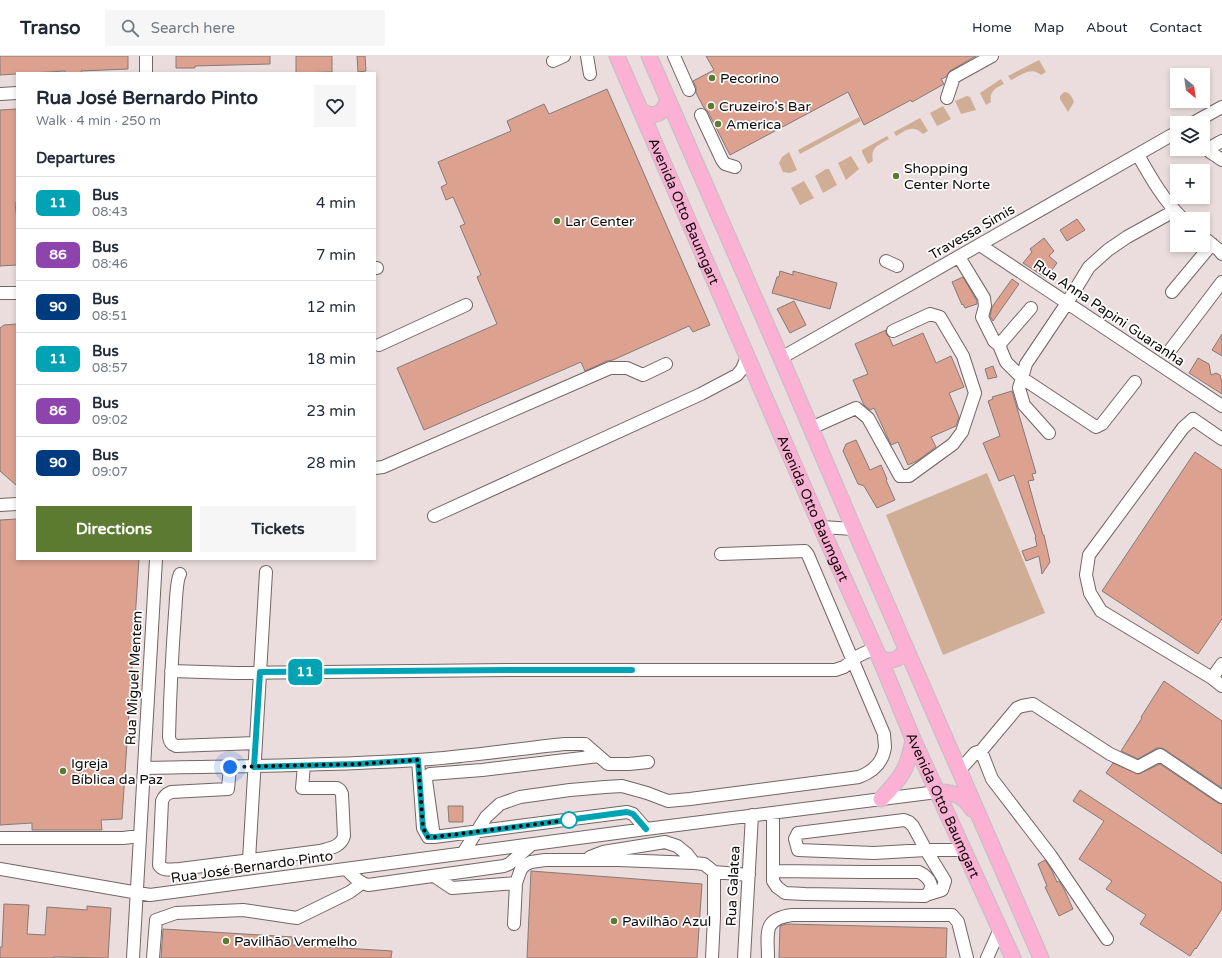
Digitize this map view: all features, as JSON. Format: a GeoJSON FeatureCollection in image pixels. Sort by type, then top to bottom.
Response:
{"type":"FeatureCollection","features":[{"type":"Feature","properties":{"kind":"main road","name":"Avenida Otto Baumgart"},"geometry":{"type":"LineString","coordinates":[[617,56],[937,792],[1013,958]]}},
{"type":"Feature","properties":{"kind":"main road","name":"Avenida Otto Baumgart"},"geometry":{"type":"LineString","coordinates":[[649,56],[1041,958]]}},
{"type":"Feature","properties":{"kind":"main road"},"geometry":{"type":"LineString","coordinates":[[641,111],[650,115],[658,114],[664,109],[668,100]]}},
{"type":"Feature","properties":{"kind":"main road"},"geometry":{"type":"LineString","coordinates":[[651,133],[653,125],[660,120],[668,118],[677,122]]}},
{"type":"Feature","properties":{"kind":"main road"},"geometry":{"type":"LineString","coordinates":[[878,654],[888,661],[897,659],[903,654],[906,648]]}},
{"type":"Feature","properties":{"kind":"main road"},"geometry":{"type":"LineString","coordinates":[[881,799],[898,781],[912,753],[914,739]]}},
{"type":"Feature","properties":{"kind":"main road"},"geometry":{"type":"LineString","coordinates":[[937,792],[945,791],[961,796],[968,802],[978,819],[981,821]]}},
{"type":"Feature","properties":{"kind":"street"},"geometry":{"type":"LineString","coordinates":[[146,56],[146,72]]}},
{"type":"Feature","properties":{"kind":"street"},"geometry":{"type":"LineString","coordinates":[[587,56],[590,74]]}},
{"type":"Feature","properties":{"kind":"street"},"geometry":{"type":"LineString","coordinates":[[674,56],[689,90]]}},
{"type":"Feature","properties":{"kind":"street"},"geometry":{"type":"LineString","coordinates":[[947,98],[954,77],[992,56]]}},
{"type":"Feature","properties":{"kind":"street"},"geometry":{"type":"LineString","coordinates":[[0,94],[16,93]]}},
{"type":"Feature","properties":{"kind":"street"},"geometry":{"type":"LineString","coordinates":[[1205,116],[1222,106]]}},
{"type":"Feature","properties":{"kind":"street"},"geometry":{"type":"LineString","coordinates":[[701,115],[722,160],[725,164],[735,167]]}},
{"type":"Feature","properties":{"kind":"street","name":"Travessa Simis"},"geometry":{"type":"LineString","coordinates":[[781,358],[1170,136]]}},
{"type":"Feature","properties":{"kind":"street"},"geometry":{"type":"LineString","coordinates":[[1210,147],[1222,141]]}},
{"type":"Feature","properties":{"kind":"street"},"geometry":{"type":"LineString","coordinates":[[1210,152],[1222,160]]}},
{"type":"Feature","properties":{"kind":"street"},"geometry":{"type":"LineString","coordinates":[[1138,155],[1159,191],[1176,212]]}},
{"type":"Feature","properties":{"kind":"street"},"geometry":{"type":"LineString","coordinates":[[1049,433],[1024,405],[1019,388],[1026,364],[1068,303],[1089,267],[1108,250],[1127,237],[1170,219]]}},
{"type":"Feature","properties":{"kind":"street"},"geometry":{"type":"LineString","coordinates":[[1210,242],[1222,254]]}},
{"type":"Feature","properties":{"kind":"street","name":"Rua Anna Papini Guaranha"},"geometry":{"type":"LineString","coordinates":[[980,245],[1222,406]]}},
{"type":"Feature","properties":{"kind":"street"},"geometry":{"type":"LineString","coordinates":[[1172,292],[1200,252]]}},
{"type":"Feature","properties":{"kind":"street"},"geometry":{"type":"LineString","coordinates":[[959,257],[984,298],[985,306],[982,317],[994,341],[999,345],[1006,362],[1022,378],[1096,427],[1102,424],[1135,382]]}},
{"type":"Feature","properties":{"kind":"street"},"geometry":{"type":"LineString","coordinates":[[1171,349],[1222,282]]}},
{"type":"Feature","properties":{"kind":"street"},"geometry":{"type":"LineString","coordinates":[[0,293],[16,293]]}},
{"type":"Feature","properties":{"kind":"street"},"geometry":{"type":"LineString","coordinates":[[379,345],[466,305]]}},
{"type":"Feature","properties":{"kind":"street"},"geometry":{"type":"LineString","coordinates":[[999,345],[1031,308]]}},
{"type":"Feature","properties":{"kind":"street"},"geometry":{"type":"LineString","coordinates":[[811,428],[856,408],[868,418],[900,476],[910,476],[953,444],[962,432],[975,393],[963,356],[940,318],[930,314],[893,331]]}},
{"type":"Feature","properties":{"kind":"street"},"geometry":{"type":"LineString","coordinates":[[434,516],[702,394],[736,375],[742,369],[747,357]]}},
{"type":"Feature","properties":{"kind":"street"},"geometry":{"type":"LineString","coordinates":[[379,467],[610,368],[627,368],[642,375],[666,364]]}},
{"type":"Feature","properties":{"kind":"street"},"geometry":{"type":"LineString","coordinates":[[1222,439],[1193,420],[1183,428],[1089,555],[1086,575],[1090,593],[1102,611],[1217,682],[1222,664]]}},
{"type":"Feature","properties":{"kind":"street"},"geometry":{"type":"LineString","coordinates":[[0,505],[16,504]]}},
{"type":"Feature","properties":{"kind":"street"},"geometry":{"type":"LineString","coordinates":[[821,527],[854,529]]}},
{"type":"Feature","properties":{"kind":"street"},"geometry":{"type":"LineString","coordinates":[[463,854],[486,817],[500,804],[520,797],[606,786],[622,786],[668,801],[690,799],[859,777],[869,773],[880,762],[885,747],[884,734],[805,551],[721,554]]}},
{"type":"Feature","properties":{"kind":"street","name":"Rua Miguel Mentem"},"geometry":{"type":"LineString","coordinates":[[133,958],[156,560]]}},
{"type":"Feature","properties":{"kind":"street"},"geometry":{"type":"LineString","coordinates":[[249,860],[266,572]]}},
{"type":"Feature","properties":{"kind":"street"},"geometry":{"type":"LineString","coordinates":[[180,574],[178,577],[176,596],[171,671],[169,737],[171,744],[176,746],[189,746],[256,743]]}},
{"type":"Feature","properties":{"kind":"street"},"geometry":{"type":"LineString","coordinates":[[171,671],[835,670],[844,667],[858,656],[878,654]]}},
{"type":"Feature","properties":{"kind":"street"},"geometry":{"type":"LineString","coordinates":[[959,771],[975,753],[980,751],[1017,708],[1028,704],[1033,704],[1110,754],[1138,766],[1160,755],[1222,797]]}},
{"type":"Feature","properties":{"kind":"street"},"geometry":{"type":"LineString","coordinates":[[144,768],[358,764],[418,760],[565,744],[585,744],[608,764],[648,762]]}},
{"type":"Feature","properties":{"kind":"street"},"geometry":{"type":"LineString","coordinates":[[980,751],[992,779],[1051,856],[1107,939]]}},
{"type":"Feature","properties":{"kind":"street"},"geometry":{"type":"LineString","coordinates":[[434,837],[426,780],[427,776],[430,774],[454,773],[599,756]]}},
{"type":"Feature","properties":{"kind":"street"},"geometry":{"type":"LineString","coordinates":[[418,760],[423,828],[428,837],[627,812],[633,814],[646,829]]}},
{"type":"Feature","properties":{"kind":"street"},"geometry":{"type":"LineString","coordinates":[[230,767],[228,789],[171,792],[164,796],[162,801],[158,865],[160,868],[164,870],[180,869],[320,851],[338,846],[343,840],[344,836],[342,794],[340,790],[332,787],[302,788],[304,765]]}},
{"type":"Feature","properties":{"kind":"street","name":"Rua José Bernardo Pinto"},"geometry":{"type":"LineString","coordinates":[[0,869],[137,894],[150,895],[937,792]]}},
{"type":"Feature","properties":{"kind":"street"},"geometry":{"type":"LineString","coordinates":[[773,813],[773,881],[777,887],[785,893],[926,896],[942,890],[945,881],[926,850],[914,826],[904,820],[798,833],[795,839],[798,850],[874,853],[926,850],[964,850]]}},
{"type":"Feature","properties":{"kind":"street","name":"Rua Galatea"},"geometry":{"type":"LineString","coordinates":[[744,958],[752,816]]}},
{"type":"Feature","properties":{"kind":"street"},"geometry":{"type":"LineString","coordinates":[[0,838],[123,838],[140,836]]}},
{"type":"Feature","properties":{"kind":"street"},"geometry":{"type":"LineString","coordinates":[[751,841],[773,838]]}},
{"type":"Feature","properties":{"kind":"street"},"geometry":{"type":"LineString","coordinates":[[583,860],[603,852],[665,842],[677,846],[688,854],[694,863]]}},
{"type":"Feature","properties":{"kind":"street"},"geometry":{"type":"LineString","coordinates":[[346,869],[362,884],[368,885],[504,866],[510,864],[532,845]]}},
{"type":"Feature","properties":{"kind":"street"},"geometry":{"type":"LineString","coordinates":[[864,872],[874,853]]}},
{"type":"Feature","properties":{"kind":"street"},"geometry":{"type":"LineString","coordinates":[[514,924],[516,882],[521,869],[531,862],[545,860],[583,860],[694,863],[704,864],[714,872],[749,874]]}},
{"type":"Feature","properties":{"kind":"street"},"geometry":{"type":"LineString","coordinates":[[773,871],[919,872],[926,875],[931,883],[929,894]]}},
{"type":"Feature","properties":{"kind":"street"},"geometry":{"type":"LineString","coordinates":[[712,958],[714,872]]}},
{"type":"Feature","properties":{"kind":"street"},"geometry":{"type":"LineString","coordinates":[[434,876],[452,888],[516,882]]}},
{"type":"Feature","properties":{"kind":"street"},"geometry":{"type":"LineString","coordinates":[[153,958],[156,920],[169,915],[176,913],[243,910],[297,918],[350,892],[362,884]]}},
{"type":"Feature","properties":{"kind":"street"},"geometry":{"type":"LineString","coordinates":[[768,958],[768,931],[770,924],[782,917],[792,915],[952,915],[958,922],[967,958]]}},
{"type":"Feature","properties":{"kind":"street"},"geometry":{"type":"LineString","coordinates":[[987,958],[1000,929]]}},
{"type":"Feature","properties":{"kind":"shaded area"},"geometry":{"type":"Polygon","coordinates":[[[1039,60],[1046,72],[1041,75],[1037,72],[1030,71],[1011,80],[1008,76],[1039,60]]]}},
{"type":"Feature","properties":{"kind":"shaded area"},"geometry":{"type":"Polygon","coordinates":[[[1001,79],[1004,84],[993,91],[991,102],[986,105],[980,93],[1001,79]]]}},
{"type":"Feature","properties":{"kind":"shaded area"},"geometry":{"type":"Polygon","coordinates":[[[1064,92],[1072,97],[1074,102],[1068,112],[1060,99],[1060,96],[1064,92]]]}},
{"type":"Feature","properties":{"kind":"shaded area"},"geometry":{"type":"Polygon","coordinates":[[[967,96],[970,97],[976,110],[961,114],[955,101],[967,96]]]}},
{"type":"Feature","properties":{"kind":"shaded area"},"geometry":{"type":"Polygon","coordinates":[[[943,106],[951,119],[937,126],[930,113],[943,106]]]}},
{"type":"Feature","properties":{"kind":"shaded area"},"geometry":{"type":"Polygon","coordinates":[[[859,117],[861,121],[800,154],[798,150],[859,117]]]}},
{"type":"Feature","properties":{"kind":"shaded area"},"geometry":{"type":"Polygon","coordinates":[[[920,118],[928,131],[923,134],[916,129],[910,129],[896,136],[894,132],[920,118]]]}},
{"type":"Feature","properties":{"kind":"shaded area"},"geometry":{"type":"Polygon","coordinates":[[[887,136],[889,139],[874,149],[872,156],[873,161],[868,164],[862,150],[887,136]]]}},
{"type":"Feature","properties":{"kind":"shaded area"},"geometry":{"type":"Polygon","coordinates":[[[789,152],[797,170],[790,173],[783,172],[779,163],[782,157],[789,152]]]}},
{"type":"Feature","properties":{"kind":"shaded area"},"geometry":{"type":"Polygon","coordinates":[[[851,156],[859,169],[846,180],[838,163],[851,156]]]}},
{"type":"Feature","properties":{"kind":"shaded area"},"geometry":{"type":"Polygon","coordinates":[[[826,169],[829,169],[837,185],[823,193],[815,176],[826,169]]]}},
{"type":"Feature","properties":{"kind":"shaded area"},"geometry":{"type":"Polygon","coordinates":[[[804,181],[814,198],[800,205],[791,188],[804,181]]]}},
{"type":"Feature","properties":{"kind":"shaded area"},"geometry":{"type":"Polygon","coordinates":[[[987,473],[1045,613],[943,655],[886,515],[987,473]]]}},
{"type":"Feature","properties":{"kind":"building"},"geometry":{"type":"Polygon","coordinates":[[[0,56],[128,56],[128,69],[82,72],[16,72],[16,74],[0,75],[0,56]]]}},
{"type":"Feature","properties":{"kind":"building"},"geometry":{"type":"Polygon","coordinates":[[[176,56],[270,56],[270,64],[176,68],[176,56]]]}},
{"type":"Feature","properties":{"kind":"building"},"geometry":{"type":"Polygon","coordinates":[[[296,56],[332,56],[332,72],[296,72],[296,56]]]}},
{"type":"Feature","properties":{"kind":"building"},"geometry":{"type":"Polygon","coordinates":[[[357,56],[365,56],[366,71],[358,72],[357,56]]]}},
{"type":"Feature","properties":{"kind":"building"},"geometry":{"type":"Polygon","coordinates":[[[706,56],[976,56],[950,71],[946,77],[941,79],[944,84],[912,102],[911,100],[864,125],[848,92],[730,155],[708,112],[704,108],[696,93],[696,87],[693,81],[714,70],[706,56]]]}},
{"type":"Feature","properties":{"kind":"building"},"geometry":{"type":"Polygon","coordinates":[[[607,89],[710,325],[693,332],[689,326],[585,371],[581,362],[424,430],[397,368],[497,324],[477,277],[481,275],[460,226],[465,224],[453,197],[446,200],[441,187],[447,184],[438,162],[511,131],[507,121],[544,104],[549,114],[607,89]]]}},
{"type":"Feature","properties":{"kind":"building"},"geometry":{"type":"Polygon","coordinates":[[[16,109],[16,265],[0,266],[0,110],[16,109]]]}},
{"type":"Feature","properties":{"kind":"building"},"geometry":{"type":"Polygon","coordinates":[[[1077,219],[1085,230],[1067,241],[1060,230],[1077,219]]]}},
{"type":"Feature","properties":{"kind":"building"},"geometry":{"type":"Polygon","coordinates":[[[1044,238],[1054,251],[1049,256],[1057,263],[1046,278],[1023,263],[1032,252],[1030,249],[1044,238]]]}},
{"type":"Feature","properties":{"kind":"building"},"geometry":{"type":"Polygon","coordinates":[[[780,271],[793,275],[793,271],[837,283],[830,309],[772,293],[780,271]]]}},
{"type":"Feature","properties":{"kind":"building"},"geometry":{"type":"Polygon","coordinates":[[[963,277],[977,301],[977,304],[965,308],[963,304],[962,305],[952,282],[963,277]]]}},
{"type":"Feature","properties":{"kind":"building"},"geometry":{"type":"Polygon","coordinates":[[[1012,279],[1019,284],[993,321],[990,316],[992,307],[1012,279]]]}},
{"type":"Feature","properties":{"kind":"building"},"geometry":{"type":"Polygon","coordinates":[[[794,301],[806,325],[790,333],[777,309],[794,301]]]}},
{"type":"Feature","properties":{"kind":"building"},"geometry":{"type":"Polygon","coordinates":[[[16,324],[16,485],[0,471],[0,328],[4,325],[16,324]]]}},
{"type":"Feature","properties":{"kind":"building"},"geometry":{"type":"Polygon","coordinates":[[[886,330],[886,334],[893,346],[923,333],[936,363],[951,356],[964,387],[949,393],[959,417],[956,426],[931,437],[936,447],[917,461],[908,465],[898,442],[891,445],[874,408],[870,410],[864,405],[853,380],[868,374],[855,344],[886,330]]]}},
{"type":"Feature","properties":{"kind":"building"},"geometry":{"type":"Polygon","coordinates":[[[1222,334],[1222,356],[1212,350],[1222,334]]]}},
{"type":"Feature","properties":{"kind":"building"},"geometry":{"type":"Polygon","coordinates":[[[1198,358],[1209,364],[1211,375],[1216,373],[1220,375],[1222,394],[1189,373],[1198,358]]]}},
{"type":"Feature","properties":{"kind":"building"},"geometry":{"type":"Polygon","coordinates":[[[993,366],[997,377],[988,379],[985,369],[993,366]]]}},
{"type":"Feature","properties":{"kind":"building"},"geometry":{"type":"Polygon","coordinates":[[[1012,391],[1036,473],[1032,474],[1034,480],[1028,481],[1044,535],[1050,562],[1042,574],[1039,556],[1026,561],[1022,551],[1037,546],[1036,537],[1014,475],[999,481],[983,443],[1000,436],[988,401],[993,399],[992,397],[1012,391]]]}},
{"type":"Feature","properties":{"kind":"building"},"geometry":{"type":"Polygon","coordinates":[[[856,440],[870,470],[881,465],[895,500],[877,508],[864,486],[858,484],[843,451],[846,444],[856,440]]]}},
{"type":"Feature","properties":{"kind":"building"},"geometry":{"type":"Polygon","coordinates":[[[1195,452],[1222,470],[1222,619],[1198,654],[1102,591],[1195,452]]]}},
{"type":"Feature","properties":{"kind":"building","name":"Igreja Bíblica da Paz"},"geometry":{"type":"Polygon","coordinates":[[[16,519],[16,560],[139,560],[122,819],[101,820],[102,830],[32,830],[32,823],[0,825],[0,520],[16,519]]]}},
{"type":"Feature","properties":{"kind":"building"},"geometry":{"type":"Polygon","coordinates":[[[1164,681],[1222,721],[1222,788],[1164,749],[1157,748],[1138,759],[1121,751],[1164,681]]]}},
{"type":"Feature","properties":{"kind":"building"},"geometry":{"type":"Polygon","coordinates":[[[1113,763],[1138,774],[1160,764],[1218,803],[1222,804],[1222,854],[1106,773],[1113,763]]]}},
{"type":"Feature","properties":{"kind":"building"},"geometry":{"type":"Polygon","coordinates":[[[1080,790],[1222,883],[1222,909],[1190,956],[1140,924],[1146,915],[1106,889],[1112,881],[1079,859],[1104,821],[1073,801],[1080,790]]]}},
{"type":"Feature","properties":{"kind":"building"},"geometry":{"type":"Polygon","coordinates":[[[448,806],[463,806],[463,822],[449,822],[448,806]]]}},
{"type":"Feature","properties":{"kind":"building"},"geometry":{"type":"Polygon","coordinates":[[[1045,860],[1057,882],[1059,881],[1064,889],[1073,909],[1059,916],[1045,887],[1047,886],[1038,864],[1045,860]]]}},
{"type":"Feature","properties":{"kind":"building","name":"Pavilhão Azul"},"geometry":{"type":"Polygon","coordinates":[[[531,871],[702,884],[697,958],[527,958],[531,871]]]}},
{"type":"Feature","properties":{"kind":"building"},"geometry":{"type":"Polygon","coordinates":[[[4,904],[29,905],[27,934],[45,935],[47,907],[87,910],[87,906],[111,908],[108,958],[0,958],[4,904]]]}},
{"type":"Feature","properties":{"kind":"building"},"geometry":{"type":"Polygon","coordinates":[[[786,924],[947,928],[946,958],[779,958],[780,926],[786,924]]]}},
{"type":"Feature","properties":{"kind":"building","name":"Pavilhão Vermelho"},"geometry":{"type":"Polygon","coordinates":[[[163,929],[293,937],[292,945],[392,951],[391,958],[161,958],[163,929]]]}},
{"type":"Feature","properties":{"kind":"bus line","name":"11"},"geometry":{"type":"LineString","coordinates":[[632,670],[260,672],[254,767],[358,764],[418,760],[420,806],[423,828],[428,837],[456,835],[627,812],[633,814],[646,829]]}},
{"type":"Feature","properties":{"kind":"place","name":"Pecorino"},"geometry":{"type":"Point","coordinates":[712,78]}},
{"type":"Feature","properties":{"kind":"place","name":"Cruzeiro's Bar"},"geometry":{"type":"Point","coordinates":[711,106]}},
{"type":"Feature","properties":{"kind":"place","name":"America"},"geometry":{"type":"Point","coordinates":[718,124]}},
{"type":"Feature","properties":{"kind":"place","name":"Shopping Center Norte"},"geometry":{"type":"Point","coordinates":[896,176]}},
{"type":"Feature","properties":{"kind":"place","name":"Lar Center"},"geometry":{"type":"Point","coordinates":[557,221]}},
{"type":"Feature","properties":{"kind":"place","name":"Igreja Bíblica da Paz"},"geometry":{"type":"Point","coordinates":[63,771]}},
{"type":"Feature","properties":{"kind":"place","name":"Pavilhão Azul"},"geometry":{"type":"Point","coordinates":[614,921]}},
{"type":"Feature","properties":{"kind":"place","name":"Pavilhão Vermelho"},"geometry":{"type":"Point","coordinates":[226,941]}},
{"type":"Feature","properties":{"kind":"route"},"geometry":{"type":"LineString","coordinates":[[230,767],[358,764],[418,760],[420,806],[423,828],[428,837],[569,820]]}}]}
